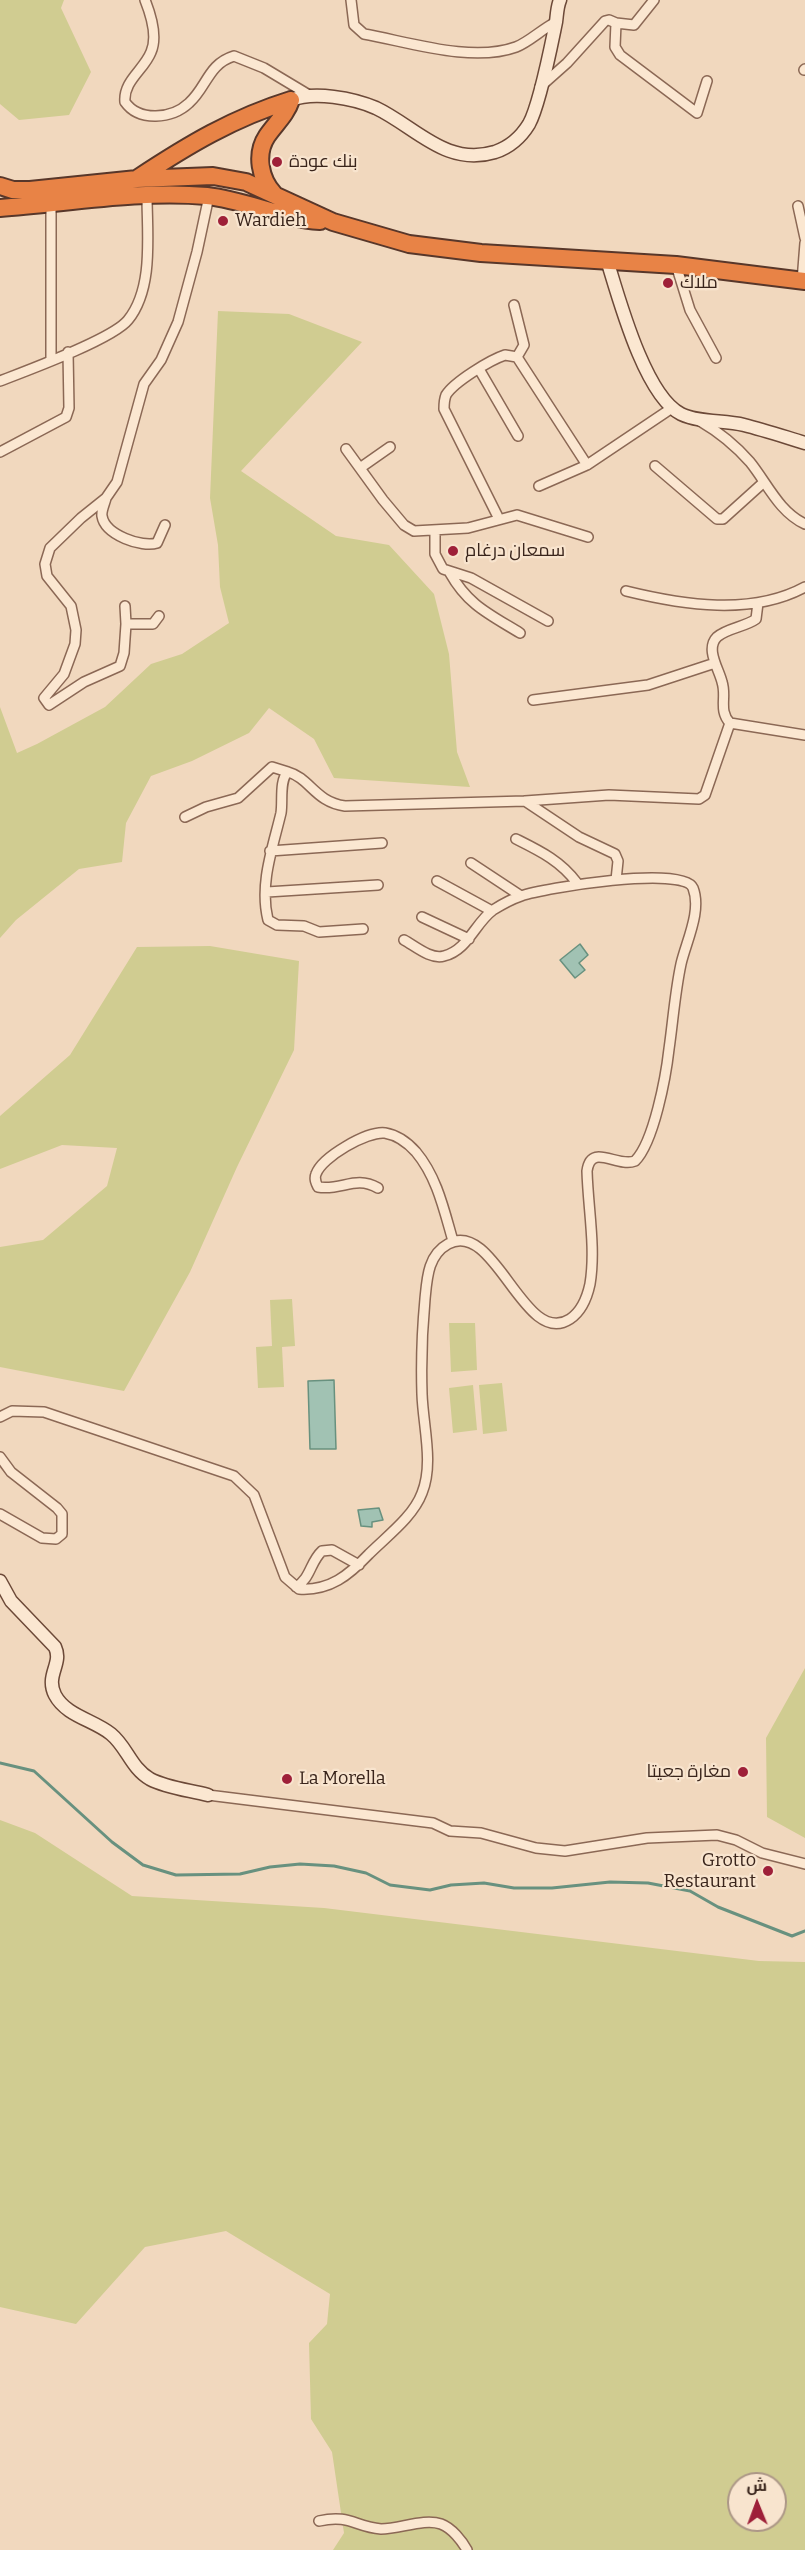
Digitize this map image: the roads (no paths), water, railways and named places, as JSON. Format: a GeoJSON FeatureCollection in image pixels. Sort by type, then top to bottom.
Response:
{"type":"FeatureCollection","features":[{"type":"Feature","properties":{"kind":"highway"},"geometry":{"type":"LineString","coordinates":[[274,194],[262,177],[260,165],[266,138],[286,113],[291,100]]}},
{"type":"Feature","properties":{"kind":"highway"},"geometry":{"type":"LineString","coordinates":[[137,179],[204,136],[249,114],[291,100]]}},
{"type":"Feature","properties":{"kind":"highway"},"geometry":{"type":"LineString","coordinates":[[209,196],[232,190],[246,182],[260,165]]}},
{"type":"Feature","properties":{"kind":"highway"},"geometry":{"type":"LineString","coordinates":[[0,186],[13,190],[30,190],[137,179],[213,176],[246,182],[333,222],[394,241],[427,247],[481,253],[676,265],[804,282]]}},
{"type":"Feature","properties":{"kind":"highway"},"geometry":{"type":"LineString","coordinates":[[0,208],[147,196],[209,196],[306,220],[333,222]]}},
{"type":"Feature","properties":{"kind":"street"},"geometry":{"type":"LineString","coordinates":[[145,0],[152,21],[153,46],[146,61],[129,83],[124,96],[129,108],[138,114],[162,115],[185,106],[197,94],[216,64],[234,56],[264,68],[309,95]]}},
{"type":"Feature","properties":{"kind":"street"},"geometry":{"type":"LineString","coordinates":[[351,0],[354,25],[363,34],[453,51],[484,53],[516,47],[556,22]]}},
{"type":"Feature","properties":{"kind":"street"},"geometry":{"type":"LineString","coordinates":[[291,100],[309,95],[325,96],[374,107],[434,145],[452,153],[471,156],[503,149],[514,142],[530,123],[560,0]]}},
{"type":"Feature","properties":{"kind":"street"},"geometry":{"type":"LineString","coordinates":[[540,87],[567,63],[605,21],[634,25],[654,0]]}},
{"type":"Feature","properties":{"kind":"street"},"geometry":{"type":"LineString","coordinates":[[616,24],[617,51],[697,112],[707,81]]}},
{"type":"Feature","properties":{"kind":"street"},"geometry":{"type":"LineString","coordinates":[[0,381],[51,360],[127,322],[144,284],[147,196]]}},
{"type":"Feature","properties":{"kind":"street"},"geometry":{"type":"LineString","coordinates":[[165,525],[157,543],[151,545],[118,536],[105,523],[101,515],[106,498],[120,474],[144,384],[161,360],[176,328],[197,252],[209,196]]}},
{"type":"Feature","properties":{"kind":"street"},"geometry":{"type":"LineString","coordinates":[[51,204],[51,360]]}},
{"type":"Feature","properties":{"kind":"street"},"geometry":{"type":"LineString","coordinates":[[798,206],[805,240],[804,282]]}},
{"type":"Feature","properties":{"kind":"street"},"geometry":{"type":"LineString","coordinates":[[607,260],[621,306],[660,397],[672,408],[719,432],[751,464],[788,513],[805,524]]}},
{"type":"Feature","properties":{"kind":"street"},"geometry":{"type":"LineString","coordinates":[[676,265],[690,310],[716,358]]}},
{"type":"Feature","properties":{"kind":"street"},"geometry":{"type":"LineString","coordinates":[[514,305],[524,345],[517,357]]}},
{"type":"Feature","properties":{"kind":"street"},"geometry":{"type":"LineString","coordinates":[[0,452],[66,417],[69,408],[68,352]]}},
{"type":"Feature","properties":{"kind":"street"},"geometry":{"type":"LineString","coordinates":[[499,519],[444,410],[444,402],[451,390],[478,369],[505,355],[517,357],[587,465]]}},
{"type":"Feature","properties":{"kind":"street"},"geometry":{"type":"LineString","coordinates":[[478,369],[518,436]]}},
{"type":"Feature","properties":{"kind":"street"},"geometry":{"type":"LineString","coordinates":[[539,486],[587,465],[672,408]]}},
{"type":"Feature","properties":{"kind":"street"},"geometry":{"type":"LineString","coordinates":[[695,419],[744,425],[805,443]]}},
{"type":"Feature","properties":{"kind":"street"},"geometry":{"type":"LineString","coordinates":[[360,468],[390,447]]}},
{"type":"Feature","properties":{"kind":"street"},"geometry":{"type":"LineString","coordinates":[[346,449],[404,525],[420,532],[468,528],[517,515],[588,537]]}},
{"type":"Feature","properties":{"kind":"street"},"geometry":{"type":"LineString","coordinates":[[655,466],[717,519],[723,519],[764,482]]}},
{"type":"Feature","properties":{"kind":"street"},"geometry":{"type":"LineString","coordinates":[[106,498],[50,548],[47,558],[47,576],[71,606],[76,630],[75,644],[64,674],[44,698],[49,705],[84,681],[120,666],[124,653],[125,606]]}},
{"type":"Feature","properties":{"kind":"street"},"geometry":{"type":"LineString","coordinates":[[435,531],[436,559],[443,569],[471,578],[548,621]]}},
{"type":"Feature","properties":{"kind":"street"},"geometry":{"type":"LineString","coordinates":[[450,573],[460,592],[471,602],[520,633]]}},
{"type":"Feature","properties":{"kind":"street"},"geometry":{"type":"LineString","coordinates":[[626,591],[705,604],[758,603],[780,599],[805,587]]}},
{"type":"Feature","properties":{"kind":"street"},"geometry":{"type":"LineString","coordinates":[[758,603],[756,619],[715,639],[712,647],[723,684],[723,712],[730,723],[805,735]]}},
{"type":"Feature","properties":{"kind":"street"},"geometry":{"type":"LineString","coordinates":[[126,624],[153,624],[159,616]]}},
{"type":"Feature","properties":{"kind":"street"},"geometry":{"type":"LineString","coordinates":[[533,700],[648,685],[715,663]]}},
{"type":"Feature","properties":{"kind":"street"},"geometry":{"type":"LineString","coordinates":[[185,817],[206,807],[238,798],[272,767],[294,774],[321,798],[333,805],[345,806],[525,801],[609,795],[699,799],[705,795],[730,723]]}},
{"type":"Feature","properties":{"kind":"street"},"geometry":{"type":"LineString","coordinates":[[288,772],[284,778],[281,812],[267,865],[267,915],[272,923],[304,926],[318,932],[363,929]]}},
{"type":"Feature","properties":{"kind":"street"},"geometry":{"type":"LineString","coordinates":[[525,801],[579,837],[615,854],[618,861],[616,880]]}},
{"type":"Feature","properties":{"kind":"street"},"geometry":{"type":"LineString","coordinates":[[516,839],[548,855],[562,865],[577,883]]}},
{"type":"Feature","properties":{"kind":"street"},"geometry":{"type":"LineString","coordinates":[[270,851],[382,843]]}},
{"type":"Feature","properties":{"kind":"street"},"geometry":{"type":"LineString","coordinates":[[471,863],[521,896]]}},
{"type":"Feature","properties":{"kind":"street"},"geometry":{"type":"LineString","coordinates":[[437,880],[492,911]]}},
{"type":"Feature","properties":{"kind":"street"},"geometry":{"type":"LineString","coordinates":[[0,1417],[12,1411],[44,1412],[234,1476],[254,1495],[285,1576],[296,1587],[307,1589],[328,1585],[345,1577],[412,1510],[422,1494],[427,1457],[421,1365],[425,1299],[434,1254],[453,1241],[461,1240],[479,1247],[532,1311],[544,1320],[552,1322],[567,1320],[583,1307],[590,1285],[592,1266],[588,1165],[591,1159],[600,1156],[629,1163],[635,1161],[649,1133],[663,1092],[679,975],[695,905],[693,887],[686,881],[616,880],[577,883],[521,896],[492,911],[455,952],[441,957],[435,957],[404,940]]}},
{"type":"Feature","properties":{"kind":"street"},"geometry":{"type":"LineString","coordinates":[[267,892],[378,885]]}},
{"type":"Feature","properties":{"kind":"street"},"geometry":{"type":"LineString","coordinates":[[422,917],[469,939]]}},
{"type":"Feature","properties":{"kind":"street"},"geometry":{"type":"LineString","coordinates":[[378,1188],[365,1182],[326,1188],[318,1187],[315,1182],[316,1175],[329,1159],[359,1139],[378,1133],[399,1138],[415,1150],[429,1172],[439,1194],[453,1241]]}},
{"type":"Feature","properties":{"kind":"street"},"geometry":{"type":"LineString","coordinates":[[0,1457],[11,1472],[57,1508],[62,1515],[62,1534],[56,1539],[42,1538],[0,1514]]}},
{"type":"Feature","properties":{"kind":"street"},"geometry":{"type":"LineString","coordinates":[[296,1587],[309,1575],[315,1559],[322,1551],[332,1550],[359,1565]]}},
{"type":"Feature","properties":{"kind":"street"},"geometry":{"type":"LineString","coordinates":[[0,1581],[11,1601],[55,1647],[58,1657],[51,1678],[55,1696],[64,1707],[95,1722],[113,1736],[145,1776],[165,1785],[208,1795],[433,1822],[450,1831],[481,1833],[553,1850],[565,1851],[647,1838],[717,1835],[736,1840],[762,1853],[805,1864]]}},
{"type":"Feature","properties":{"kind":"street"},"geometry":{"type":"LineString","coordinates":[[319,2521],[333,2517],[351,2519],[381,2529],[440,2523],[451,2530],[467,2550]]}},
{"type":"Feature","properties":{"kind":"waterway"},"geometry":{"type":"LineString","coordinates":[[0,1763],[34,1771],[112,1842],[143,1865],[176,1875],[240,1874],[270,1867],[300,1864],[334,1866],[366,1873],[390,1885],[430,1890],[451,1885],[484,1883],[514,1888],[552,1888],[610,1882],[648,1883],[690,1891],[718,1907],[792,1936],[805,1931]]}},
{"type":"Feature","properties":{"kind":"place","name":"بنك عودة"},"geometry":{"type":"Point","coordinates":[277,162]}},
{"type":"Feature","properties":{"kind":"place","name":"Wardieh"},"geometry":{"type":"Point","coordinates":[223,221]}},
{"type":"Feature","properties":{"kind":"place","name":"ملاك"},"geometry":{"type":"Point","coordinates":[668,283]}},
{"type":"Feature","properties":{"kind":"place","name":"سمعان درغام"},"geometry":{"type":"Point","coordinates":[453,551]}},
{"type":"Feature","properties":{"kind":"place","name":"مغارة جعيتا"},"geometry":{"type":"Point","coordinates":[743,1772]}},
{"type":"Feature","properties":{"kind":"place","name":"La Morella"},"geometry":{"type":"Point","coordinates":[287,1779]}},
{"type":"Feature","properties":{"kind":"place","name":"Grotto Restaurant"},"geometry":{"type":"Point","coordinates":[768,1871]}}]}
